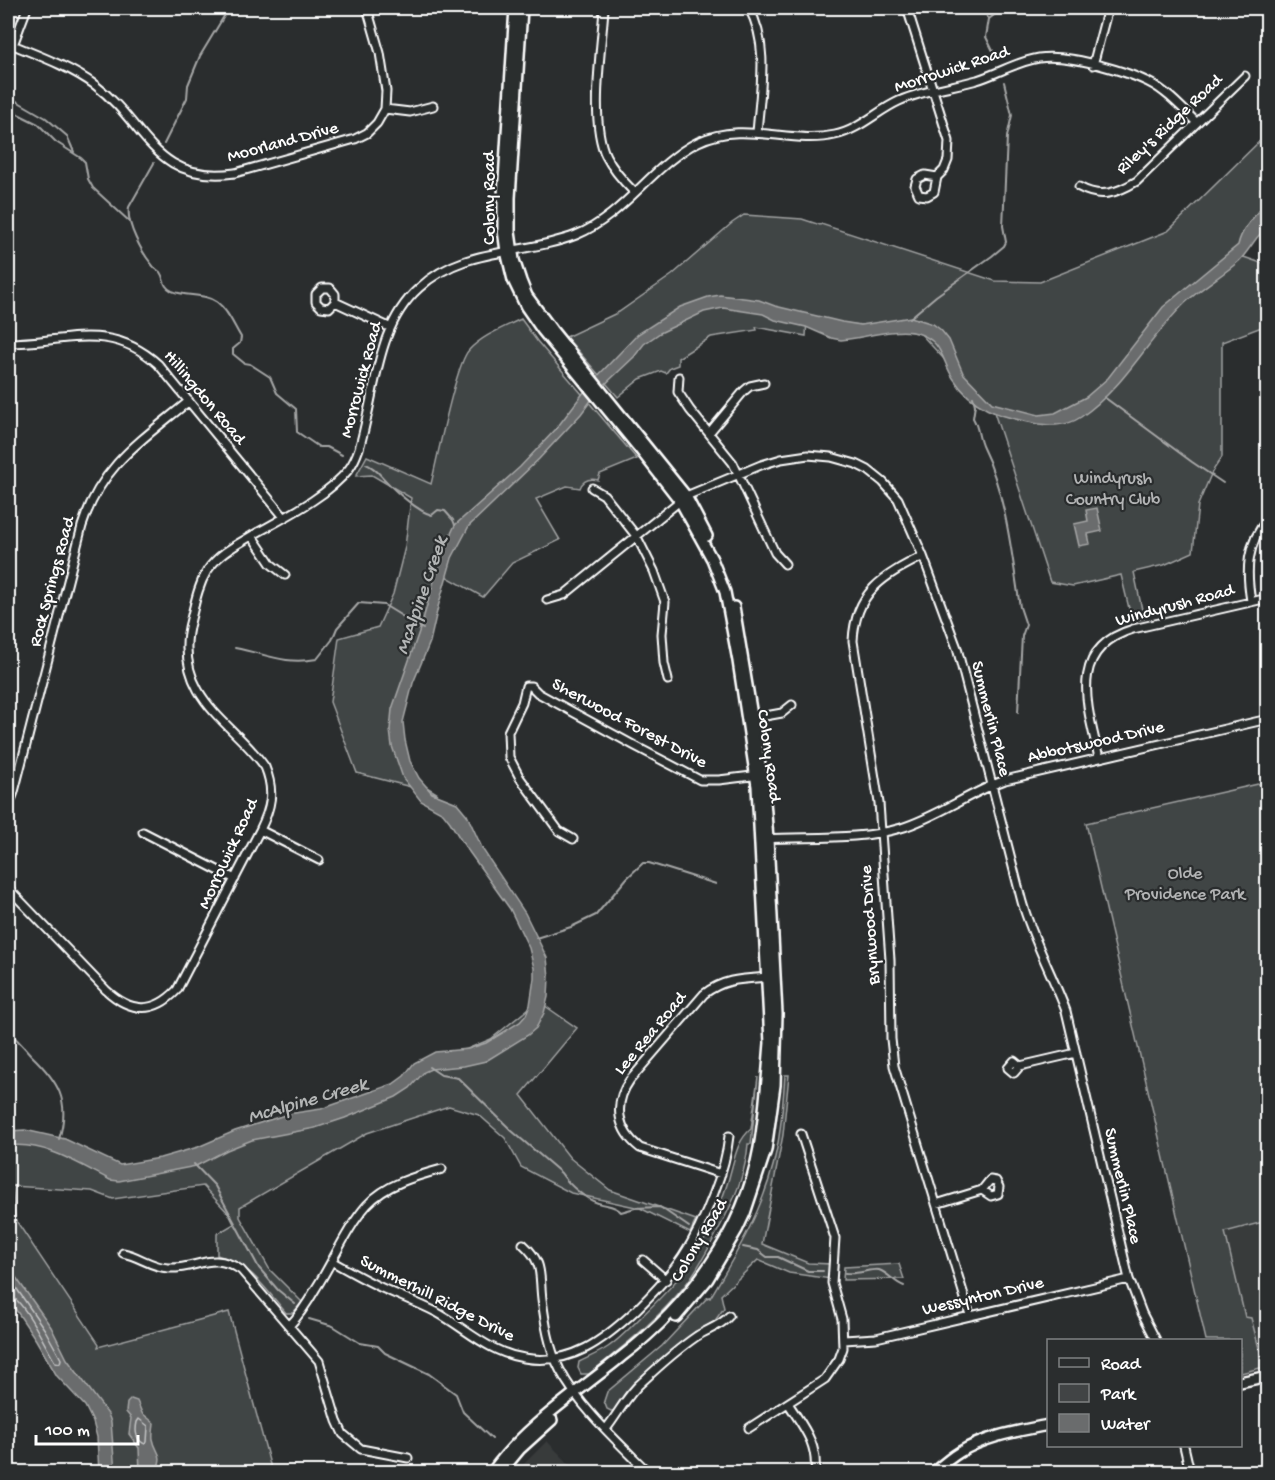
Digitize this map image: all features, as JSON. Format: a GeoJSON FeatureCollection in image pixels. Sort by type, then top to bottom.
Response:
{"type":"FeatureCollection","features":[{"type":"Feature","properties":{"kind":"main road","name":"Colony Road"},"geometry":{"type":"LineString","coordinates":[[492,1473],[531,1429],[655,1337],[684,1310],[708,1279],[737,1230],[751,1198],[766,1150],[768,1110],[777,1045],[771,977],[765,839],[732,594],[709,540],[683,498],[524,297],[503,230],[503,196],[515,8]]}},
{"type":"Feature","properties":{"kind":"main road","name":"Colony Road"},"geometry":{"type":"LineString","coordinates":[[509,251],[510,198],[522,8]]}},
{"type":"Feature","properties":{"kind":"main road"},"geometry":{"type":"LineString","coordinates":[[1242,1382],[1268,1376]]}},
{"type":"Feature","properties":{"kind":"main road","name":"Colony Road"},"geometry":{"type":"LineString","coordinates":[[501,1473],[520,1449],[578,1395]]}},
{"type":"Feature","properties":{"kind":"main road"},"geometry":{"type":"LineString","coordinates":[[934,1473],[952,1457],[972,1446],[1007,1434],[1047,1425]]}},
{"type":"Feature","properties":{"kind":"street"},"geometry":{"type":"LineString","coordinates":[[10,44],[27,8]]}},
{"type":"Feature","properties":{"kind":"street"},"geometry":{"type":"LineString","coordinates":[[367,8],[385,78],[387,97],[385,109],[411,112],[433,106]]}},
{"type":"Feature","properties":{"kind":"street"},"geometry":{"type":"LineString","coordinates":[[604,8],[598,127],[603,149],[612,167],[634,192]]}},
{"type":"Feature","properties":{"kind":"street"},"geometry":{"type":"LineString","coordinates":[[749,8],[758,26],[762,52],[757,133]]}},
{"type":"Feature","properties":{"kind":"street"},"geometry":{"type":"LineString","coordinates":[[907,8],[950,141],[948,160],[944,170],[936,177]]}},
{"type":"Feature","properties":{"kind":"street"},"geometry":{"type":"LineString","coordinates":[[1094,65],[1108,8]]}},
{"type":"Feature","properties":{"kind":"street","name":"Moorland Drive"},"geometry":{"type":"LineString","coordinates":[[10,44],[64,67],[94,85],[115,103],[158,154],[178,166],[202,174],[235,173],[355,140],[374,127],[385,109]]}},
{"type":"Feature","properties":{"kind":"street","name":"Morrowick Road"},"geometry":{"type":"LineString","coordinates":[[8,888],[117,1000],[131,1007],[147,1008],[162,1003],[177,990],[260,830],[270,807],[272,787],[270,777],[260,759],[201,694],[189,666],[186,643],[196,599],[206,573],[222,555],[309,502],[338,480],[356,457],[389,327],[409,297],[442,270],[468,259],[557,241],[582,232],[595,225],[678,154],[697,142],[726,134],[832,136],[853,129],[901,100],[933,89],[993,75],[1038,58],[1063,59],[1134,75],[1164,91],[1196,122]]}},
{"type":"Feature","properties":{"kind":"street","name":"Riley's Ridge Road"},"geometry":{"type":"LineString","coordinates":[[1079,187],[1097,193],[1120,192],[1137,181],[1245,76]]}},
{"type":"Feature","properties":{"kind":"street"},"geometry":{"type":"LineString","coordinates":[[335,302],[389,327]]}},
{"type":"Feature","properties":{"kind":"street","name":"Hillingdon Road"},"geometry":{"type":"LineString","coordinates":[[8,344],[91,336],[119,340],[148,354],[284,517]]}},
{"type":"Feature","properties":{"kind":"street"},"geometry":{"type":"LineString","coordinates":[[679,377],[678,392],[733,463],[775,553],[785,564]]}},
{"type":"Feature","properties":{"kind":"street"},"geometry":{"type":"LineString","coordinates":[[709,433],[744,391],[750,386],[764,382]]}},
{"type":"Feature","properties":{"kind":"street","name":"Rock Springs Road"},"geometry":{"type":"LineString","coordinates":[[8,808],[82,526],[93,497],[101,482],[116,464],[189,401]]}},
{"type":"Feature","properties":{"kind":"street","name":"Summerlin Place"},"geometry":{"type":"LineString","coordinates":[[547,600],[564,595],[683,498],[761,465],[794,456],[831,457],[856,464],[878,477],[892,491],[902,507],[923,556],[957,648],[1025,914],[1066,1011],[1129,1279],[1155,1339]]}},
{"type":"Feature","properties":{"kind":"street"},"geometry":{"type":"LineString","coordinates":[[592,488],[604,495],[637,537],[654,571],[665,602],[662,634],[668,680]]}},
{"type":"Feature","properties":{"kind":"street"},"geometry":{"type":"LineString","coordinates":[[1251,602],[1247,575],[1248,556],[1257,534],[1268,519]]}},
{"type":"Feature","properties":{"kind":"street"},"geometry":{"type":"LineString","coordinates":[[252,536],[271,564],[285,575]]}},
{"type":"Feature","properties":{"kind":"street","name":"Brynwood Drive"},"geometry":{"type":"LineString","coordinates":[[923,556],[888,574],[873,587],[860,607],[854,629],[854,647],[876,776],[890,960],[892,1053],[897,1077],[970,1315]]}},
{"type":"Feature","properties":{"kind":"street","name":"Windyrush Road"},"geometry":{"type":"LineString","coordinates":[[1100,758],[1087,705],[1086,685],[1089,668],[1103,646],[1121,633],[1133,629],[1268,598]]}},
{"type":"Feature","properties":{"kind":"street","name":"Sherwood Forest Drive"},"geometry":{"type":"LineString","coordinates":[[573,839],[559,831],[520,778],[508,757],[508,732],[522,703],[526,686],[531,686],[538,693],[635,747],[700,780],[758,775]]}},
{"type":"Feature","properties":{"kind":"street"},"geometry":{"type":"LineString","coordinates":[[750,719],[782,713],[792,705]]}},
{"type":"Feature","properties":{"kind":"street","name":"Abbotswood Drive"},"geometry":{"type":"LineString","coordinates":[[765,839],[880,833],[917,822],[992,785],[1268,719]]}},
{"type":"Feature","properties":{"kind":"street"},"geometry":{"type":"LineString","coordinates":[[260,830],[319,860]]}},
{"type":"Feature","properties":{"kind":"street"},"geometry":{"type":"LineString","coordinates":[[143,832],[235,879]]}},
{"type":"Feature","properties":{"kind":"street","name":"Lee Rea Road"},"geometry":{"type":"LineString","coordinates":[[721,1174],[640,1148],[632,1142],[622,1127],[618,1108],[624,1088],[630,1080],[704,994],[717,984],[730,980],[771,977]]}},
{"type":"Feature","properties":{"kind":"street"},"geometry":{"type":"LineString","coordinates":[[1020,1066],[1076,1053]]}},
{"type":"Feature","properties":{"kind":"street"},"geometry":{"type":"LineString","coordinates":[[749,1428],[825,1379],[839,1359],[844,1340],[842,1319],[832,1283],[835,1238],[801,1134]]}},
{"type":"Feature","properties":{"kind":"street","name":"Summerhill Ridge Drive"},"geometry":{"type":"LineString","coordinates":[[333,1262],[436,1312],[483,1344],[498,1351],[528,1359],[555,1359],[580,1352],[615,1330],[666,1280],[696,1237],[721,1174],[729,1136]]}},
{"type":"Feature","properties":{"kind":"street"},"geometry":{"type":"LineString","coordinates":[[289,1326],[301,1312],[333,1262],[358,1217],[376,1197],[394,1186],[442,1169]]}},
{"type":"Feature","properties":{"kind":"street"},"geometry":{"type":"LineString","coordinates":[[936,1204],[982,1190]]}},
{"type":"Feature","properties":{"kind":"street"},"geometry":{"type":"LineString","coordinates":[[523,1244],[539,1264],[542,1300],[555,1359],[565,1378],[606,1429],[648,1473]]}},
{"type":"Feature","properties":{"kind":"street"},"geometry":{"type":"LineString","coordinates":[[123,1253],[165,1268],[208,1260],[227,1262],[241,1270],[319,1361],[343,1434],[361,1449],[408,1458]]}},
{"type":"Feature","properties":{"kind":"street"},"geometry":{"type":"LineString","coordinates":[[643,1260],[666,1280]]}},
{"type":"Feature","properties":{"kind":"street","name":"Wessynton Drive"},"geometry":{"type":"LineString","coordinates":[[844,1340],[876,1338],[1129,1279]]}},
{"type":"Feature","properties":{"kind":"street"},"geometry":{"type":"LineString","coordinates":[[606,1429],[627,1397],[642,1381],[699,1335],[720,1325],[729,1316]]}},
{"type":"Feature","properties":{"kind":"street"},"geometry":{"type":"LineString","coordinates":[[788,1403],[815,1449],[814,1473]]}},
{"type":"Feature","properties":{"kind":"street"},"geometry":{"type":"LineString","coordinates":[[1184,1447],[1190,1473]]}},
{"type":"Feature","properties":{"kind":"shaded area"},"geometry":{"type":"Polygon","coordinates":[[[1267,1221],[1267,1366],[1259,1368],[1244,1316],[1225,1232],[1267,1221]]]}},
{"type":"Feature","properties":{"kind":"shaded area"},"geometry":{"type":"Polygon","coordinates":[[[547,1441],[577,1472],[516,1472],[547,1441]]]}},
{"type":"Feature","properties":{"kind":"green space","name":"Windyrush Country Club"},"geometry":{"type":"Polygon","coordinates":[[[1267,134],[1267,214],[1238,255],[1267,265],[1267,325],[1222,342],[1222,457],[1212,472],[1198,505],[1193,552],[1164,565],[1134,572],[1144,619],[1132,621],[1121,575],[1073,586],[1050,582],[992,406],[978,396],[920,333],[807,318],[806,336],[756,327],[757,330],[711,337],[678,358],[678,365],[670,368],[666,373],[661,371],[640,379],[618,397],[566,337],[619,312],[672,275],[744,215],[802,219],[995,281],[1040,282],[1168,231],[1267,134]]]}},
{"type":"Feature","properties":{"kind":"green space"},"geometry":{"type":"Polygon","coordinates":[[[521,319],[637,459],[600,474],[598,480],[587,480],[580,488],[567,486],[536,499],[560,540],[512,563],[483,597],[444,575],[394,724],[412,778],[438,794],[357,773],[330,702],[339,638],[378,627],[393,594],[405,547],[411,498],[372,475],[356,476],[367,456],[431,484],[458,373],[464,359],[469,350],[480,340],[521,319]]]}},
{"type":"Feature","properties":{"kind":"green space","name":"Olde Providence Park"},"geometry":{"type":"Polygon","coordinates":[[[1267,782],[1267,1221],[1225,1232],[1245,1317],[1251,1318],[1264,1367],[1242,1373],[1242,1339],[1206,1339],[1086,823],[1267,782]]]}},
{"type":"Feature","properties":{"kind":"green space"},"geometry":{"type":"Polygon","coordinates":[[[538,1001],[577,1028],[521,1095],[570,1158],[610,1190],[696,1220],[690,1233],[640,1208],[571,1193],[521,1167],[505,1138],[479,1115],[449,1106],[367,1133],[240,1207],[240,1217],[270,1270],[302,1302],[293,1313],[286,1313],[264,1286],[239,1264],[217,1255],[217,1234],[234,1224],[229,1214],[203,1186],[113,1199],[92,1191],[12,1186],[15,1219],[99,1344],[98,1347],[229,1312],[272,1472],[105,1472],[106,1438],[8,1282],[8,1144],[33,1136],[129,1177],[380,1095],[434,1063],[491,1039],[538,1001]]]}},
{"type":"Feature","properties":{"kind":"green space"},"geometry":{"type":"Polygon","coordinates":[[[785,1075],[789,1075],[783,1135],[762,1244],[808,1263],[832,1264],[831,1279],[789,1273],[758,1260],[721,1295],[724,1308],[714,1322],[694,1333],[636,1383],[616,1410],[607,1409],[604,1401],[607,1392],[662,1346],[708,1297],[710,1298],[741,1244],[759,1207],[772,1168],[780,1130],[785,1075]]]}},
{"type":"Feature","properties":{"kind":"green space"},"geometry":{"type":"Polygon","coordinates":[[[758,1077],[751,1144],[748,1144],[743,1173],[728,1210],[702,1259],[687,1283],[653,1320],[589,1374],[581,1374],[578,1368],[579,1362],[605,1349],[621,1337],[672,1285],[698,1251],[722,1200],[735,1155],[751,1129],[758,1077]]]}},
{"type":"Feature","properties":{"kind":"green space"},"geometry":{"type":"Polygon","coordinates":[[[899,1264],[904,1279],[843,1280],[844,1267],[899,1264]]]}},
{"type":"Feature","properties":{"kind":"water"},"geometry":{"type":"Polygon","coordinates":[[[1267,202],[1267,225],[1241,259],[1198,292],[1171,317],[1124,377],[1097,405],[1081,417],[1064,424],[1033,423],[987,410],[961,389],[937,346],[926,336],[909,331],[841,340],[806,327],[775,320],[763,314],[723,308],[704,312],[660,333],[644,344],[634,357],[598,391],[581,414],[539,459],[469,526],[452,558],[430,642],[413,683],[403,722],[410,761],[419,778],[432,793],[457,803],[467,815],[483,850],[525,913],[547,958],[548,997],[544,1013],[536,1028],[486,1061],[431,1069],[424,1072],[410,1088],[396,1097],[315,1128],[252,1140],[196,1166],[119,1181],[110,1180],[48,1150],[21,1145],[8,1146],[8,1131],[25,1130],[65,1139],[120,1165],[160,1158],[198,1147],[235,1131],[288,1114],[321,1109],[393,1084],[404,1076],[414,1063],[435,1052],[468,1049],[486,1043],[520,1022],[526,1015],[534,978],[529,948],[510,909],[450,822],[443,813],[421,801],[403,778],[392,746],[390,730],[392,709],[421,626],[442,553],[455,525],[520,467],[556,429],[590,384],[638,334],[680,307],[720,295],[759,300],[775,306],[861,325],[911,317],[933,324],[941,330],[949,340],[963,373],[992,403],[1039,415],[1055,413],[1086,397],[1108,378],[1163,307],[1238,245],[1246,227],[1267,202]]]}},
{"type":"Feature","properties":{"kind":"water"},"geometry":{"type":"Polygon","coordinates":[[[1097,508],[1102,531],[1088,534],[1090,544],[1079,546],[1074,524],[1088,521],[1086,510],[1097,508]]]}},
{"type":"Feature","properties":{"kind":"water"},"geometry":{"type":"Polygon","coordinates":[[[8,1266],[51,1327],[67,1359],[108,1414],[111,1422],[115,1472],[99,1472],[97,1437],[85,1406],[57,1376],[8,1298],[8,1266]]]}},
{"type":"Feature","properties":{"kind":"water"},"geometry":{"type":"Polygon","coordinates":[[[131,1399],[137,1401],[142,1413],[154,1423],[153,1439],[160,1457],[156,1472],[140,1472],[139,1448],[129,1434],[131,1418],[126,1412],[127,1403],[131,1399]]]}},
{"type":"Feature","properties":{"kind":"waterway"},"geometry":{"type":"LineString","coordinates":[[164,144],[187,98],[188,85],[200,56],[229,8]]}},
{"type":"Feature","properties":{"kind":"waterway"},"geometry":{"type":"LineString","coordinates":[[981,8],[989,19]]}},
{"type":"Feature","properties":{"kind":"waterway"},"geometry":{"type":"LineString","coordinates":[[997,59],[986,37],[989,19],[1003,8]]}},
{"type":"Feature","properties":{"kind":"waterway"},"geometry":{"type":"LineString","coordinates":[[8,75],[10,66]]}},
{"type":"Feature","properties":{"kind":"waterway"},"geometry":{"type":"LineString","coordinates":[[910,318],[936,296],[992,256],[1006,242],[1003,226],[1007,137],[1012,115],[1004,82]]}},
{"type":"Feature","properties":{"kind":"waterway"},"geometry":{"type":"LineString","coordinates":[[8,96],[46,118],[67,136],[74,152]]}},
{"type":"Feature","properties":{"kind":"waterway"},"geometry":{"type":"LineString","coordinates":[[8,109],[38,124],[56,142],[81,158],[85,162],[88,179],[93,188],[129,221]]}},
{"type":"Feature","properties":{"kind":"waterway"},"geometry":{"type":"LineString","coordinates":[[154,163],[129,207],[132,230],[144,254],[160,272],[165,285],[172,291],[207,297],[221,305],[241,337],[240,343],[233,349],[233,354],[244,363],[250,364],[270,377],[277,393],[296,409],[297,432],[319,447],[327,447],[342,455]]}},
{"type":"Feature","properties":{"kind":"waterway"},"geometry":{"type":"LineString","coordinates":[[973,397],[975,405],[973,418],[1003,505],[1020,607],[1026,625],[1022,636],[1018,712]]}},
{"type":"Feature","properties":{"kind":"waterway"},"geometry":{"type":"LineString","coordinates":[[1104,397],[1223,483]]}},
{"type":"Feature","properties":{"kind":"waterway"},"geometry":{"type":"LineString","coordinates":[[366,464],[375,469],[414,506],[432,515],[438,510],[445,511],[455,525]]}},
{"type":"Feature","properties":{"kind":"waterway","name":"McAlpine Creek"},"geometry":{"type":"LineString","coordinates":[[235,648],[285,660],[317,659],[332,640],[337,628],[359,603],[384,605],[423,629]]}},
{"type":"Feature","properties":{"kind":"waterway"},"geometry":{"type":"LineString","coordinates":[[536,938],[571,927],[596,915],[627,878],[643,863],[716,884]]}},
{"type":"Feature","properties":{"kind":"waterway"},"geometry":{"type":"LineString","coordinates":[[8,1031],[48,1074],[60,1092],[63,1114],[59,1139]]}},
{"type":"Feature","properties":{"kind":"waterway"},"geometry":{"type":"LineString","coordinates":[[429,1067],[441,1075],[458,1078],[512,1131],[588,1198],[621,1212],[635,1208],[660,1207],[689,1227]]}},
{"type":"Feature","properties":{"kind":"waterway"},"geometry":{"type":"LineString","coordinates":[[194,1164],[215,1186],[259,1268],[278,1290],[295,1304]]}},
{"type":"Feature","properties":{"kind":"waterway"},"geometry":{"type":"LineString","coordinates":[[743,1247],[758,1250],[767,1257],[778,1257],[808,1271],[823,1271]]}},
{"type":"Feature","properties":{"kind":"waterway"},"geometry":{"type":"LineString","coordinates":[[845,1273],[879,1270],[904,1286]]}},
{"type":"Feature","properties":{"kind":"waterway"},"geometry":{"type":"LineString","coordinates":[[309,1319],[333,1326],[360,1343],[378,1346],[385,1353],[429,1374],[456,1394],[463,1412],[492,1439]]}}]}
